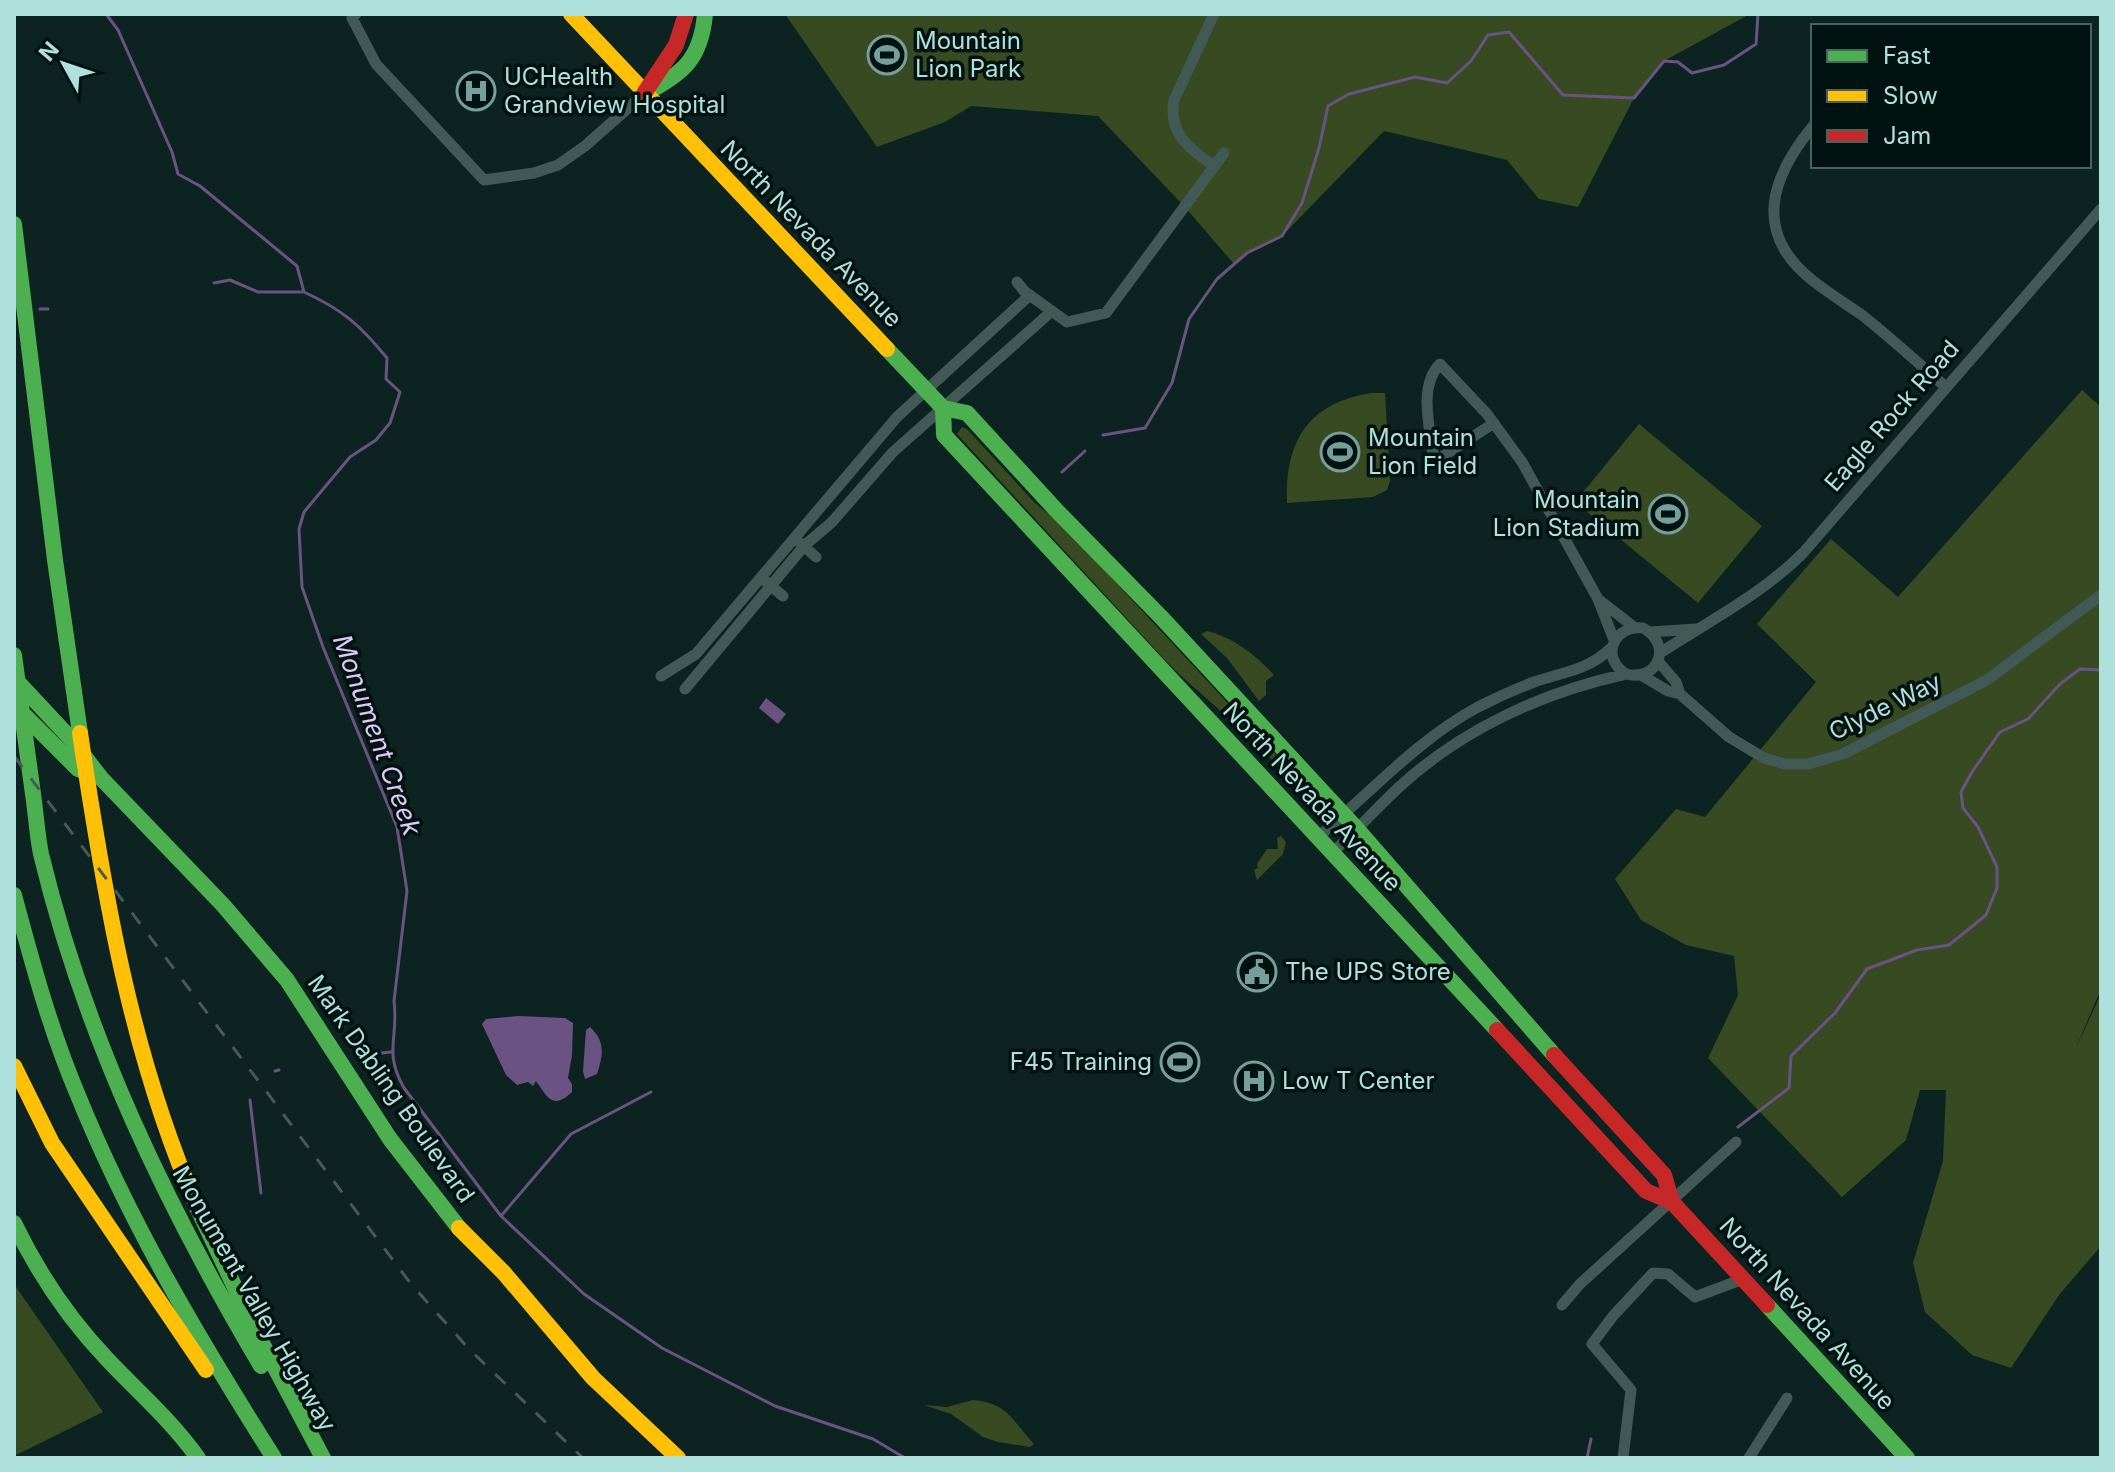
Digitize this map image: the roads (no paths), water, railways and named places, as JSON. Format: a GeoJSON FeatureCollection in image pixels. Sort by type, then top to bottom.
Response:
{"type":"FeatureCollection","features":[{"type":"Feature","properties":{"kind":"main road","name":"North Nevada Avenue"},"geometry":{"type":"LineString","coordinates":[[571,14],[943,408],[967,413],[1161,617],[1357,829],[1529,1028],[1664,1175],[1672,1202]]}},
{"type":"Feature","properties":{"kind":"main road"},"geometry":{"type":"LineString","coordinates":[[644,94],[661,65],[677,47],[686,14]]}},
{"type":"Feature","properties":{"kind":"main road"},"geometry":{"type":"LineString","coordinates":[[644,94],[676,78],[690,63],[699,47],[705,14]]}},
{"type":"Feature","properties":{"kind":"main road"},"geometry":{"type":"LineString","coordinates":[[14,224],[20,317],[69,662],[120,969],[157,1103],[179,1165],[321,1458]]}},
{"type":"Feature","properties":{"kind":"main road","name":"North Nevada Avenue"},"geometry":{"type":"LineString","coordinates":[[943,408],[944,435],[1646,1191],[1672,1202],[1907,1458]]}},
{"type":"Feature","properties":{"kind":"main road","name":"Monument Valley Highway"},"geometry":{"type":"LineString","coordinates":[[14,655],[42,857],[84,999],[113,1081],[180,1227],[226,1308],[321,1458]]}},
{"type":"Feature","properties":{"kind":"main road","name":"Mark Dabling Boulevard"},"geometry":{"type":"LineString","coordinates":[[14,677],[88,758],[101,778],[239,922],[287,980],[390,1139],[460,1229],[504,1273],[602,1388],[678,1458]]}},
{"type":"Feature","properties":{"kind":"main road","name":"Mark Dabling Boulevard"},"geometry":{"type":"LineString","coordinates":[[14,704],[29,723],[78,769],[101,778]]}},
{"type":"Feature","properties":{"kind":"main road"},"geometry":{"type":"LineString","coordinates":[[14,895],[56,1036],[108,1163],[176,1294],[274,1458]]}},
{"type":"Feature","properties":{"kind":"main road"},"geometry":{"type":"LineString","coordinates":[[14,1066],[52,1143],[86,1196],[267,1458]]}},
{"type":"Feature","properties":{"kind":"main road"},"geometry":{"type":"LineString","coordinates":[[14,1223],[33,1261],[77,1325],[166,1416],[198,1458]]}},
{"type":"Feature","properties":{"kind":"street"},"geometry":{"type":"LineString","coordinates":[[356,14],[352,18],[376,64],[484,180],[534,173],[558,165],[585,146],[644,94]]}},
{"type":"Feature","properties":{"kind":"street"},"geometry":{"type":"LineString","coordinates":[[1214,14],[1174,100],[1172,119],[1179,137],[1214,166]]}},
{"type":"Feature","properties":{"kind":"street"},"geometry":{"type":"LineString","coordinates":[[1811,128],[1796,147],[1777,182],[1774,209],[1780,239],[1810,279],[1879,329],[1946,387]]}},
{"type":"Feature","properties":{"kind":"street"},"geometry":{"type":"LineString","coordinates":[[1017,282],[1067,322],[1106,313],[1224,153]]}},
{"type":"Feature","properties":{"kind":"street","name":"Eagle Rock Road"},"geometry":{"type":"LineString","coordinates":[[1641,675],[1696,629],[1748,599],[1788,568],[2101,209]]}},
{"type":"Feature","properties":{"kind":"street"},"geometry":{"type":"LineString","coordinates":[[685,689],[765,582],[897,417],[1030,295]]}},
{"type":"Feature","properties":{"kind":"street"},"geometry":{"type":"LineString","coordinates":[[799,541],[832,522],[893,452],[1052,311]]}},
{"type":"Feature","properties":{"kind":"street"},"geometry":{"type":"LineString","coordinates":[[1494,423],[1434,462],[1427,387],[1431,373],[1440,364],[1466,389],[1494,423],[1522,462],[1598,599],[1613,644],[1615,664],[1626,674]]}},
{"type":"Feature","properties":{"kind":"street"},"geometry":{"type":"LineString","coordinates":[[799,541],[816,557]]}},
{"type":"Feature","properties":{"kind":"street"},"geometry":{"type":"LineString","coordinates":[[765,582],[783,596]]}},
{"type":"Feature","properties":{"kind":"street"},"geometry":{"type":"LineString","coordinates":[[661,676],[696,654],[765,582]]}},
{"type":"Feature","properties":{"kind":"street","name":"Clyde Way"},"geometry":{"type":"LineString","coordinates":[[1680,694],[1729,737],[1764,758],[1785,764],[1818,762],[1843,754],[1987,680],[2101,595]]}},
{"type":"Feature","properties":{"kind":"street"},"geometry":{"type":"LineString","coordinates":[[1598,599],[1634,627]]}},
{"type":"Feature","properties":{"kind":"street"},"geometry":{"type":"LineString","coordinates":[[1317,838],[1424,742],[1449,724],[1521,688],[1591,665],[1613,644],[1619,633],[1634,627]]}},
{"type":"Feature","properties":{"kind":"street","name":"Eagle Rock Road"},"geometry":{"type":"LineString","coordinates":[[1634,627],[1650,632],[1696,629]]}},
{"type":"Feature","properties":{"kind":"street"},"geometry":{"type":"LineString","coordinates":[[1650,632],[1659,645],[1659,657],[1676,682],[1680,694]]}},
{"type":"Feature","properties":{"kind":"street"},"geometry":{"type":"LineString","coordinates":[[1331,854],[1421,768],[1494,721],[1577,687],[1626,674],[1641,675],[1668,691],[1680,694]]}},
{"type":"Feature","properties":{"kind":"street"},"geometry":{"type":"LineString","coordinates":[[1562,1305],[1580,1284],[1736,1142]]}},
{"type":"Feature","properties":{"kind":"street"},"geometry":{"type":"LineString","coordinates":[[1623,1458],[1631,1390],[1592,1344],[1653,1273],[1668,1274],[1695,1297],[1743,1279]]}},
{"type":"Feature","properties":{"kind":"street"},"geometry":{"type":"LineString","coordinates":[[1749,1458],[1787,1398]]}},
{"type":"Feature","properties":{"kind":"waterway","name":"Monument Creek"},"geometry":{"type":"LineString","coordinates":[[106,14],[118,30],[172,152],[178,174],[200,186],[297,266],[304,292],[350,319],[387,358],[386,379],[400,392],[390,423],[376,440],[350,457],[304,512],[299,529],[302,587],[323,647],[397,827],[407,891],[394,1001],[393,1054],[404,1088],[501,1216],[584,1294],[662,1348],[775,1406],[873,1439],[905,1458]]}},
{"type":"Feature","properties":{"kind":"waterway"},"geometry":{"type":"LineString","coordinates":[[1103,435],[1145,428],[1172,383],[1189,319],[1217,279],[1247,253],[1282,236],[1302,203],[1328,106],[1349,94],[1415,77],[1447,83],[1471,61],[1488,35],[1509,32],[1563,95],[1634,98],[1664,61],[1678,62],[1692,73],[1724,65],[1756,44],[1758,14]]}},
{"type":"Feature","properties":{"kind":"waterway"},"geometry":{"type":"LineString","coordinates":[[214,283],[230,280],[258,292],[302,292]]}},
{"type":"Feature","properties":{"kind":"waterway"},"geometry":{"type":"LineString","coordinates":[[40,309],[48,309]]}},
{"type":"Feature","properties":{"kind":"waterway"},"geometry":{"type":"LineString","coordinates":[[1062,472],[1085,451]]}},
{"type":"Feature","properties":{"kind":"waterway"},"geometry":{"type":"LineString","coordinates":[[1738,1127],[1789,1088],[1791,1056],[1835,1013],[1867,969],[1917,950],[1949,945],[1986,915],[1997,888],[1997,867],[1978,827],[1963,808],[1961,792],[2000,732],[2028,719],[2060,684],[2080,669],[2101,670]]}},
{"type":"Feature","properties":{"kind":"waterway"},"geometry":{"type":"LineString","coordinates":[[364,1055],[391,1052]]}},
{"type":"Feature","properties":{"kind":"waterway"},"geometry":{"type":"LineString","coordinates":[[275,1071],[279,1070]]}},
{"type":"Feature","properties":{"kind":"waterway"},"geometry":{"type":"LineString","coordinates":[[501,1216],[571,1134],[651,1092]]}},
{"type":"Feature","properties":{"kind":"waterway"},"geometry":{"type":"LineString","coordinates":[[250,1100],[261,1193]]}},
{"type":"Feature","properties":{"kind":"waterway"},"geometry":{"type":"LineString","coordinates":[[1587,1458],[1591,1439]]}},
{"type":"Feature","properties":{"kind":"railway"},"geometry":{"type":"LineString","coordinates":[[14,756],[411,1284],[469,1349],[583,1458]]}},
{"type":"Feature","properties":{"kind":"place","name":"Mountain Lion Park"},"geometry":{"type":"Point","coordinates":[887,55]}},
{"type":"Feature","properties":{"kind":"place","name":"UCHealth Grandview Hospital"},"geometry":{"type":"Point","coordinates":[476,91]}},
{"type":"Feature","properties":{"kind":"place","name":"Mountain Lion Field"},"geometry":{"type":"Point","coordinates":[1340,452]}},
{"type":"Feature","properties":{"kind":"place","name":"Mountain Lion Stadium"},"geometry":{"type":"Point","coordinates":[1668,514]}},
{"type":"Feature","properties":{"kind":"place","name":"The UPS Store"},"geometry":{"type":"Point","coordinates":[1257,972]}},
{"type":"Feature","properties":{"kind":"place","name":"F45 Training"},"geometry":{"type":"Point","coordinates":[1180,1062]}},
{"type":"Feature","properties":{"kind":"place","name":"Low T Center"},"geometry":{"type":"Point","coordinates":[1254,1081]}}]}
